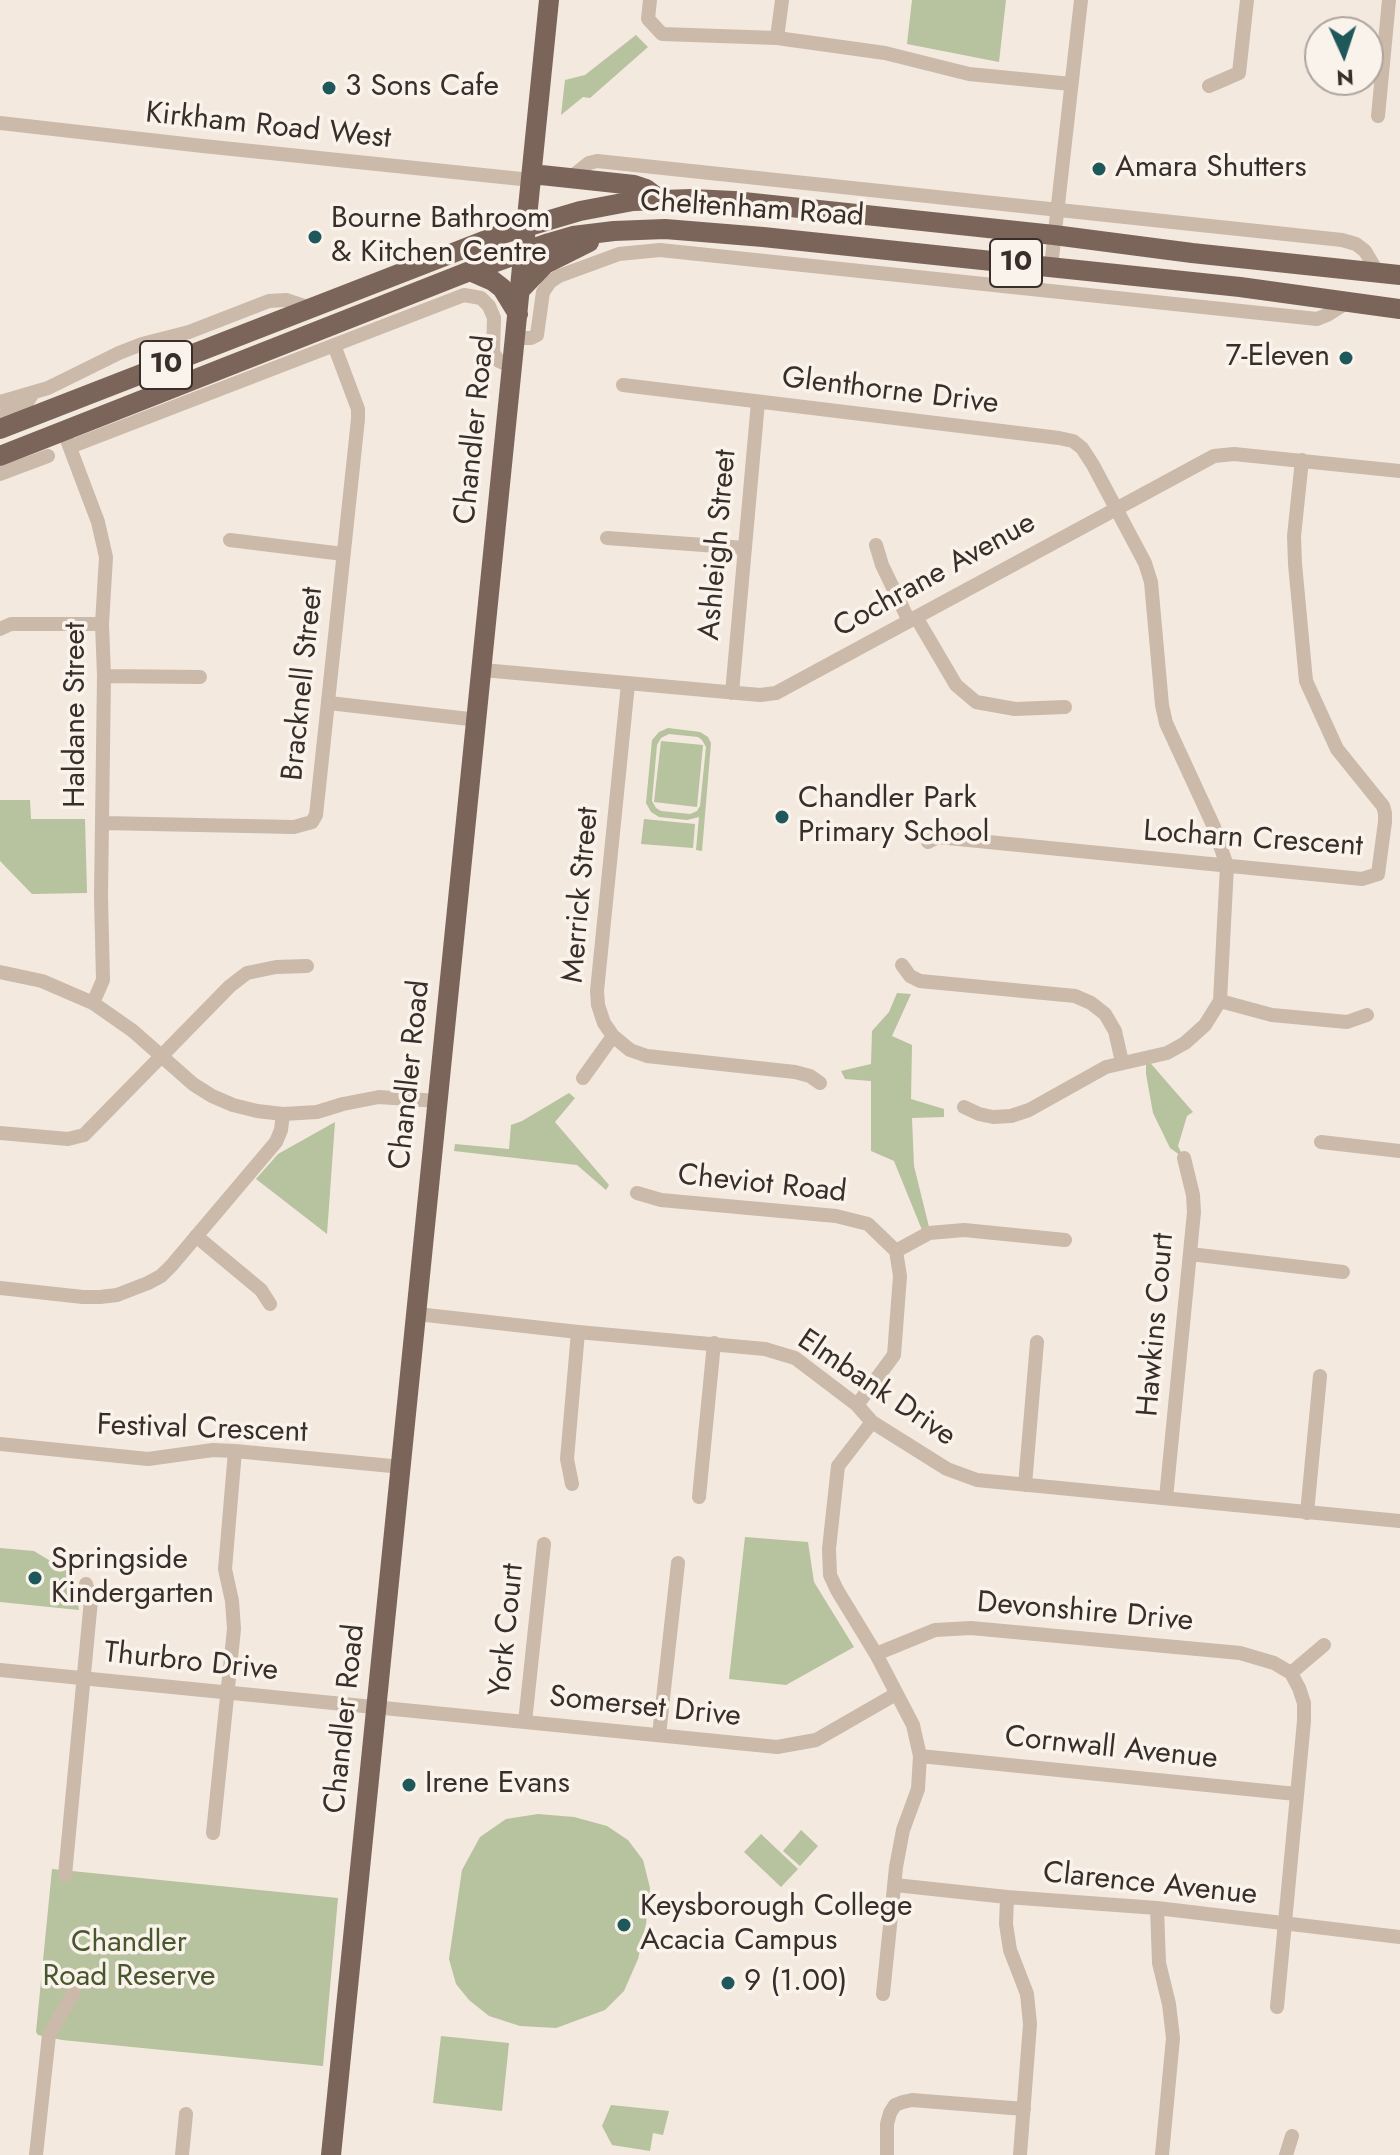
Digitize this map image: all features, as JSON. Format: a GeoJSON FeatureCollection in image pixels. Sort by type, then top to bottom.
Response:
{"type":"FeatureCollection","features":[{"type":"Feature","properties":{"kind":"main road","name":"Chandler Road"},"geometry":{"type":"LineString","coordinates":[[331,2155],[549,0]]}},
{"type":"Feature","properties":{"kind":"main road"},"geometry":{"type":"LineString","coordinates":[[531,177],[634,185],[659,199]]}},
{"type":"Feature","properties":{"kind":"main road","name":"Cheltenham Road"},"geometry":{"type":"LineString","coordinates":[[0,429],[526,226],[599,207],[659,199],[724,200],[1390,272]]}},
{"type":"Feature","properties":{"kind":"main road"},"geometry":{"type":"LineString","coordinates":[[520,290],[553,259],[614,231]]}},
{"type":"Feature","properties":{"kind":"main road","name":"Cheltenham Road"},"geometry":{"type":"LineString","coordinates":[[0,456],[67,440],[470,271],[573,236],[614,231],[698,231],[1269,291],[1400,309]]}},
{"type":"Feature","properties":{"kind":"main road"},"geometry":{"type":"LineString","coordinates":[[470,271],[498,284],[518,314]]}},
{"type":"Feature","properties":{"kind":"main road"},"geometry":{"type":"LineString","coordinates":[[22,421],[51,422],[67,440]]}},
{"type":"Feature","properties":{"kind":"street"},"geometry":{"type":"LineString","coordinates":[[650,0],[648,19],[662,34],[777,38],[885,53],[969,74],[1071,84]]}},
{"type":"Feature","properties":{"kind":"street"},"geometry":{"type":"LineString","coordinates":[[777,38],[782,0]]}},
{"type":"Feature","properties":{"kind":"street"},"geometry":{"type":"LineString","coordinates":[[1051,267],[1081,0]]}},
{"type":"Feature","properties":{"kind":"street"},"geometry":{"type":"LineString","coordinates":[[1209,86],[1239,73],[1247,0]]}},
{"type":"Feature","properties":{"kind":"street"},"geometry":{"type":"LineString","coordinates":[[1378,116],[1389,0]]}},
{"type":"Feature","properties":{"kind":"street","name":"Kirkham Road West"},"geometry":{"type":"LineString","coordinates":[[0,123],[531,177]]}},
{"type":"Feature","properties":{"kind":"street","name":"Cheltenham Road"},"geometry":{"type":"LineString","coordinates":[[570,178],[589,163],[597,161],[1349,241],[1390,272]]}},
{"type":"Feature","properties":{"kind":"street","name":"Cheltenham Road"},"geometry":{"type":"LineString","coordinates":[[515,338],[536,336],[543,292],[550,282],[604,259],[660,250],[1317,319],[1346,303]]}},
{"type":"Feature","properties":{"kind":"street","name":"Cheltenham Road"},"geometry":{"type":"LineString","coordinates":[[67,440],[334,345],[459,296],[481,298],[489,306],[494,318],[493,352],[499,361],[512,367]]}},
{"type":"Feature","properties":{"kind":"street"},"geometry":{"type":"LineString","coordinates":[[0,402],[65,381],[142,344],[189,332],[269,301],[286,300],[310,308]]}},
{"type":"Feature","properties":{"kind":"street","name":"Bracknell Street"},"geometry":{"type":"LineString","coordinates":[[103,823],[294,827],[312,822],[316,815],[358,419],[358,409],[334,345]]}},
{"type":"Feature","properties":{"kind":"street","name":"Glenthorne Drive"},"geometry":{"type":"LineString","coordinates":[[623,385],[1073,441],[1082,448],[1093,465],[1115,507]]}},
{"type":"Feature","properties":{"kind":"street"},"geometry":{"type":"LineString","coordinates":[[0,417],[24,407],[33,393]]}},
{"type":"Feature","properties":{"kind":"street","name":"Ashleigh Street"},"geometry":{"type":"LineString","coordinates":[[732,693],[758,402]]}},
{"type":"Feature","properties":{"kind":"street","name":"Haldane Street"},"geometry":{"type":"LineString","coordinates":[[67,440],[98,522],[106,557],[102,624],[103,980],[93,1003]]}},
{"type":"Feature","properties":{"kind":"street","name":"Cochrane Avenue"},"geometry":{"type":"LineString","coordinates":[[483,670],[732,693],[776,693],[1214,456],[1234,454],[1400,471]]}},
{"type":"Feature","properties":{"kind":"street"},"geometry":{"type":"LineString","coordinates":[[0,474],[48,456]]}},
{"type":"Feature","properties":{"kind":"street","name":"Locharn Crescent"},"geometry":{"type":"LineString","coordinates":[[928,842],[938,837],[1362,879],[1378,874],[1385,813],[1383,806],[1337,749],[1306,681],[1294,550],[1302,460]]}},
{"type":"Feature","properties":{"kind":"street"},"geometry":{"type":"LineString","coordinates":[[964,1107],[993,1117],[1011,1116],[1029,1110],[1106,1067],[1167,1053],[1185,1043],[1205,1025],[1220,1001],[1227,866],[1214,827],[1166,723],[1151,582],[1145,563],[1115,507]]}},
{"type":"Feature","properties":{"kind":"street"},"geometry":{"type":"LineString","coordinates":[[607,538],[745,548]]}},
{"type":"Feature","properties":{"kind":"street"},"geometry":{"type":"LineString","coordinates":[[230,540],[343,554]]}},
{"type":"Feature","properties":{"kind":"street"},"geometry":{"type":"LineString","coordinates":[[876,545],[882,565],[956,685],[976,702],[1015,709],[1065,707]]}},
{"type":"Feature","properties":{"kind":"street"},"geometry":{"type":"LineString","coordinates":[[0,629],[11,624],[102,624]]}},
{"type":"Feature","properties":{"kind":"street"},"geometry":{"type":"LineString","coordinates":[[104,676],[200,677]]}},
{"type":"Feature","properties":{"kind":"street","name":"Merrick Street"},"geometry":{"type":"LineString","coordinates":[[613,1036],[604,1023],[597,991],[628,684]]}},
{"type":"Feature","properties":{"kind":"street"},"geometry":{"type":"LineString","coordinates":[[329,703],[478,720]]}},
{"type":"Feature","properties":{"kind":"street"},"geometry":{"type":"LineString","coordinates":[[902,965],[910,976],[920,981],[1075,996],[1091,1003],[1105,1014],[1115,1031],[1122,1062]]}},
{"type":"Feature","properties":{"kind":"street"},"geometry":{"type":"LineString","coordinates":[[0,1133],[68,1139],[84,1135],[230,986],[247,973],[276,967],[307,966]]}},
{"type":"Feature","properties":{"kind":"street"},"geometry":{"type":"LineString","coordinates":[[0,972],[42,981],[93,1003],[133,1031],[193,1084],[233,1105],[283,1114],[317,1112],[379,1097],[437,1101]]}},
{"type":"Feature","properties":{"kind":"street"},"geometry":{"type":"LineString","coordinates":[[1220,1001],[1272,1015],[1332,1021],[1347,1022],[1367,1015]]}},
{"type":"Feature","properties":{"kind":"street"},"geometry":{"type":"LineString","coordinates":[[583,1078],[613,1036],[630,1050],[647,1056],[795,1072],[820,1083]]}},
{"type":"Feature","properties":{"kind":"street"},"geometry":{"type":"LineString","coordinates":[[0,1288],[83,1297],[117,1295],[161,1276],[276,1142],[283,1114]]}},
{"type":"Feature","properties":{"kind":"street"},"geometry":{"type":"LineString","coordinates":[[1321,1142],[1400,1151]]}},
{"type":"Feature","properties":{"kind":"street","name":"Hawkins Court"},"geometry":{"type":"LineString","coordinates":[[1166,1498],[1190,1254],[1193,1195],[1184,1158]]}},
{"type":"Feature","properties":{"kind":"street","name":"Cheviot Road"},"geometry":{"type":"LineString","coordinates":[[637,1193],[661,1200],[836,1216],[868,1224],[896,1251]]}},
{"type":"Feature","properties":{"kind":"street"},"geometry":{"type":"LineString","coordinates":[[857,1405],[894,1355],[900,1276],[896,1251],[929,1233],[964,1230],[1065,1240]]}},
{"type":"Feature","properties":{"kind":"street"},"geometry":{"type":"LineString","coordinates":[[196,1236],[261,1290],[270,1304]]}},
{"type":"Feature","properties":{"kind":"street"},"geometry":{"type":"LineString","coordinates":[[1190,1254],[1343,1272]]}},
{"type":"Feature","properties":{"kind":"street","name":"Elmbank Drive"},"geometry":{"type":"LineString","coordinates":[[417,1314],[765,1349],[795,1358],[857,1405],[872,1422],[947,1469],[977,1480],[1400,1521]]}},
{"type":"Feature","properties":{"kind":"street"},"geometry":{"type":"LineString","coordinates":[[572,1484],[567,1459],[578,1332]]}},
{"type":"Feature","properties":{"kind":"street"},"geometry":{"type":"LineString","coordinates":[[1025,1485],[1037,1342]]}},
{"type":"Feature","properties":{"kind":"street"},"geometry":{"type":"LineString","coordinates":[[699,1497],[714,1343]]}},
{"type":"Feature","properties":{"kind":"street"},"geometry":{"type":"LineString","coordinates":[[1307,1513],[1320,1376]]}},
{"type":"Feature","properties":{"kind":"street"},"geometry":{"type":"LineString","coordinates":[[872,1422],[838,1466],[829,1549],[830,1575],[913,1725],[920,1756],[918,1789],[903,1830],[896,1867],[883,1994]]}},
{"type":"Feature","properties":{"kind":"street","name":"Festival Crescent"},"geometry":{"type":"LineString","coordinates":[[0,1444],[148,1459],[213,1450],[402,1467]]}},
{"type":"Feature","properties":{"kind":"street"},"geometry":{"type":"LineString","coordinates":[[213,1833],[234,1629],[225,1569],[235,1451]]}},
{"type":"Feature","properties":{"kind":"street","name":"York Court"},"geometry":{"type":"LineString","coordinates":[[525,1722],[544,1544]]}},
{"type":"Feature","properties":{"kind":"street"},"geometry":{"type":"LineString","coordinates":[[659,1735],[678,1563]]}},
{"type":"Feature","properties":{"kind":"street"},"geometry":{"type":"LineString","coordinates":[[65,1875],[91,1600],[86,1584]]}},
{"type":"Feature","properties":{"kind":"street","name":"Devonshire Drive"},"geometry":{"type":"LineString","coordinates":[[876,1654],[935,1630],[971,1628],[1240,1653],[1274,1663],[1291,1673]]}},
{"type":"Feature","properties":{"kind":"street"},"geometry":{"type":"LineString","coordinates":[[1277,2007],[1304,1721],[1304,1703],[1291,1673],[1324,1645]]}},
{"type":"Feature","properties":{"kind":"street","name":"Thurbro Drive"},"geometry":{"type":"LineString","coordinates":[[0,1670],[378,1707]]}},
{"type":"Feature","properties":{"kind":"street","name":"Somerset Drive"},"geometry":{"type":"LineString","coordinates":[[378,1707],[777,1747],[816,1740],[896,1694]]}},
{"type":"Feature","properties":{"kind":"street","name":"Cornwall Avenue"},"geometry":{"type":"LineString","coordinates":[[920,1756],[1296,1794]]}},
{"type":"Feature","properties":{"kind":"street","name":"Clarence Avenue"},"geometry":{"type":"LineString","coordinates":[[895,1885],[1157,1908],[1400,1937]]}},
{"type":"Feature","properties":{"kind":"street"},"geometry":{"type":"LineString","coordinates":[[1007,1897],[1006,1924],[1010,1950],[1027,1994],[1030,2024],[1020,2155]]}},
{"type":"Feature","properties":{"kind":"street"},"geometry":{"type":"LineString","coordinates":[[1157,1908],[1159,1963],[1173,2038],[1162,2155]]}},
{"type":"Feature","properties":{"kind":"street"},"geometry":{"type":"LineString","coordinates":[[36,2155],[49,2035],[74,1992]]}},
{"type":"Feature","properties":{"kind":"street"},"geometry":{"type":"LineString","coordinates":[[887,2155],[890,2113],[895,2105],[903,2102],[912,2100],[1024,2109]]}},
{"type":"Feature","properties":{"kind":"street"},"geometry":{"type":"LineString","coordinates":[[182,2155],[186,2114]]}},
{"type":"Feature","properties":{"kind":"street"},"geometry":{"type":"LineString","coordinates":[[1286,2155],[1292,2136]]}},
{"type":"Feature","properties":{"kind":"green space"},"geometry":{"type":"Polygon","coordinates":[[[912,0],[1006,0],[999,62],[907,44],[912,0]]]}},
{"type":"Feature","properties":{"kind":"green space"},"geometry":{"type":"Polygon","coordinates":[[[636,35],[648,47],[590,98],[583,97],[561,115],[565,80],[585,75],[636,35]]]}},
{"type":"Feature","properties":{"kind":"green space"},"geometry":{"type":"Polygon","coordinates":[[[668,728],[700,732],[711,743],[702,851],[696,850],[699,817],[687,820],[659,817],[651,812],[646,803],[652,740],[668,728]],[[669,734],[661,738],[657,745],[652,801],[661,811],[690,814],[700,806],[706,747],[698,737],[669,734]]]}},
{"type":"Feature","properties":{"kind":"green space"},"geometry":{"type":"Polygon","coordinates":[[[661,741],[703,745],[697,807],[654,802],[661,741]]]}},
{"type":"Feature","properties":{"kind":"green space"},"geometry":{"type":"Polygon","coordinates":[[[0,800],[30,800],[31,819],[85,819],[87,893],[32,894],[0,861],[0,800]]]}},
{"type":"Feature","properties":{"kind":"green space"},"geometry":{"type":"Polygon","coordinates":[[[644,819],[695,824],[693,848],[641,844],[644,819]]]}},
{"type":"Feature","properties":{"kind":"green space"},"geometry":{"type":"Polygon","coordinates":[[[897,993],[911,994],[892,1036],[912,1045],[911,1099],[944,1109],[944,1117],[912,1118],[914,1166],[929,1227],[922,1230],[894,1161],[871,1151],[871,1081],[845,1079],[841,1071],[871,1064],[872,1031],[889,1012],[897,993]]]}},
{"type":"Feature","properties":{"kind":"green space"},"geometry":{"type":"Polygon","coordinates":[[[1146,1058],[1193,1112],[1187,1116],[1178,1146],[1184,1158],[1170,1148],[1153,1113],[1146,1058]]]}},
{"type":"Feature","properties":{"kind":"green space"},"geometry":{"type":"Polygon","coordinates":[[[569,1093],[575,1098],[555,1122],[609,1185],[606,1190],[577,1165],[454,1151],[455,1144],[509,1149],[511,1125],[569,1093]]]}},
{"type":"Feature","properties":{"kind":"green space"},"geometry":{"type":"Polygon","coordinates":[[[335,1122],[327,1234],[256,1179],[278,1154],[335,1122]]]}},
{"type":"Feature","properties":{"kind":"green space"},"geometry":{"type":"Polygon","coordinates":[[[745,1537],[808,1542],[814,1582],[854,1647],[786,1685],[729,1679],[745,1537]]]}},
{"type":"Feature","properties":{"kind":"green space"},"geometry":{"type":"Polygon","coordinates":[[[0,1548],[34,1551],[70,1573],[66,1578],[67,1592],[71,1600],[78,1603],[79,1610],[0,1602],[0,1548]]]}},
{"type":"Feature","properties":{"kind":"green space"},"geometry":{"type":"Polygon","coordinates":[[[538,1814],[574,1817],[607,1826],[628,1840],[643,1860],[650,1888],[638,1959],[624,1991],[605,2010],[556,2028],[520,2026],[489,2016],[469,2000],[456,1984],[449,1959],[462,1870],[480,1837],[506,1819],[538,1814]]]}},
{"type":"Feature","properties":{"kind":"green space"},"geometry":{"type":"Polygon","coordinates":[[[801,1830],[818,1846],[800,1866],[783,1851],[801,1830]]]}},
{"type":"Feature","properties":{"kind":"green space"},"geometry":{"type":"Polygon","coordinates":[[[761,1834],[798,1869],[781,1887],[744,1852],[761,1834]]]}},
{"type":"Feature","properties":{"kind":"green space","name":"Chandler Road Reserve"},"geometry":{"type":"Polygon","coordinates":[[[52,1869],[338,1898],[323,2066],[38,2035],[52,1869]]]}},
{"type":"Feature","properties":{"kind":"green space"},"geometry":{"type":"Polygon","coordinates":[[[441,2036],[509,2043],[502,2111],[433,2103],[441,2036]]]}},
{"type":"Feature","properties":{"kind":"green space"},"geometry":{"type":"Polygon","coordinates":[[[611,2105],[669,2111],[663,2135],[653,2133],[650,2151],[612,2145],[602,2126],[611,2105]]]}},
{"type":"Feature","properties":{"kind":"place","name":"3 Sons Cafe"},"geometry":{"type":"Point","coordinates":[329,88]}},
{"type":"Feature","properties":{"kind":"place","name":"Amara Shutters"},"geometry":{"type":"Point","coordinates":[1099,169]}},
{"type":"Feature","properties":{"kind":"place","name":"Bourne Bathroom & Kitchen Centre"},"geometry":{"type":"Point","coordinates":[315,237]}},
{"type":"Feature","properties":{"kind":"place","name":"7-Eleven"},"geometry":{"type":"Point","coordinates":[1346,358]}},
{"type":"Feature","properties":{"kind":"place","name":"Chandler Park Primary School"},"geometry":{"type":"Point","coordinates":[782,817]}},
{"type":"Feature","properties":{"kind":"place","name":"Springside Kindergarten"},"geometry":{"type":"Point","coordinates":[35,1578]}},
{"type":"Feature","properties":{"kind":"place","name":"Irene Evans"},"geometry":{"type":"Point","coordinates":[409,1785]}},
{"type":"Feature","properties":{"kind":"place","name":"Keysborough College Acacia Campus"},"geometry":{"type":"Point","coordinates":[624,1925]}},
{"type":"Feature","properties":{"kind":"place","name":"9 (1.00)"},"geometry":{"type":"Point","coordinates":[728,1983]}}]}
